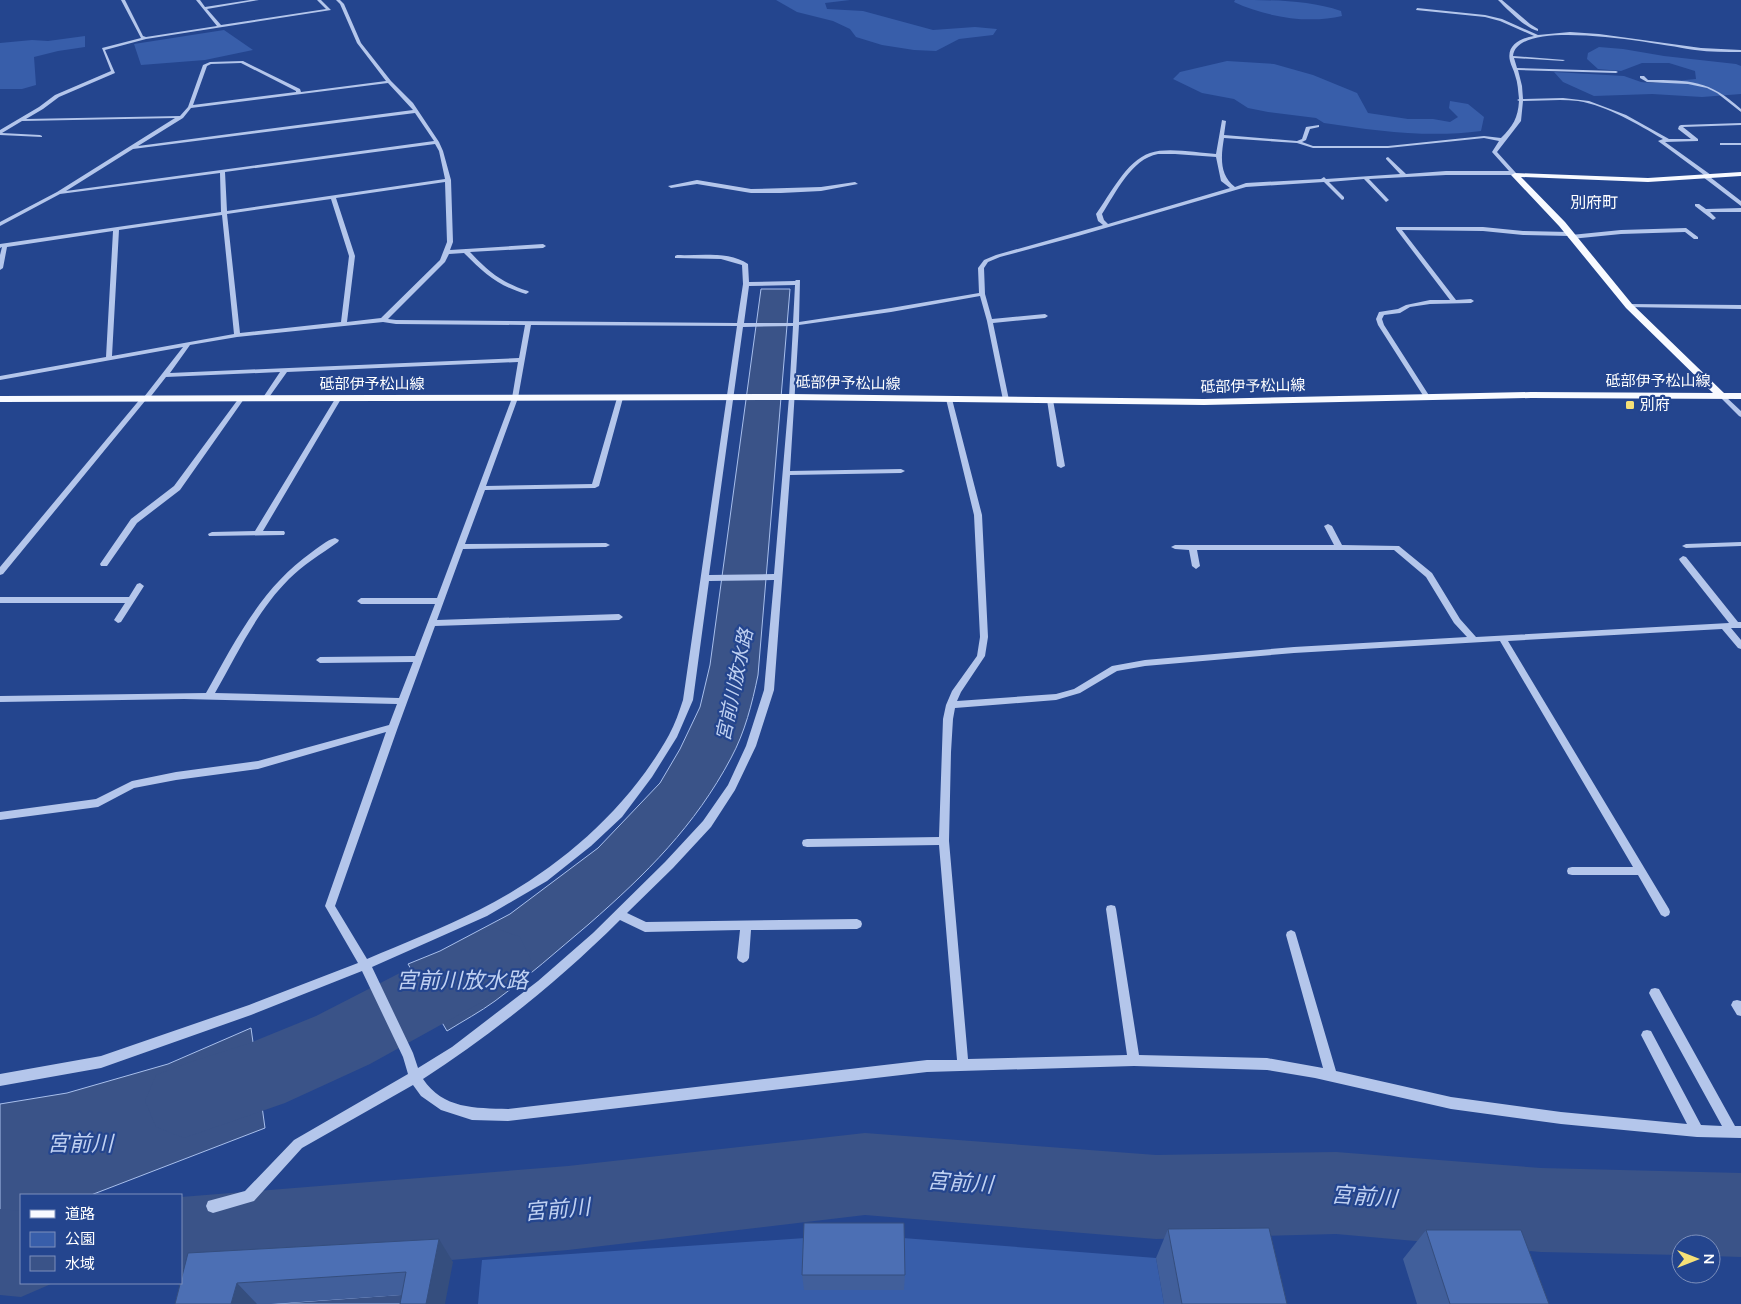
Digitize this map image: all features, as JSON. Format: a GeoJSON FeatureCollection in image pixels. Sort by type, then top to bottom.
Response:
{"type":"FeatureCollection","features":[{"type":"Feature","properties":{"kind":"main road"},"geometry":{"type":"LineString","coordinates":[[1514,174],[1648,180],[1741,174]]}},
{"type":"Feature","properties":{"kind":"main road","name":"砥部伊予松山線"},"geometry":{"type":"LineString","coordinates":[[1514,174],[1562,224],[1629,306],[1698,375],[1723,396]]}},
{"type":"Feature","properties":{"kind":"main road","name":"砥部伊予松山線"},"geometry":{"type":"LineString","coordinates":[[0,399],[788,397],[1204,402],[1532,395],[1741,396]]}},
{"type":"Feature","properties":{"kind":"street"},"geometry":{"type":"LineString","coordinates":[[123,0],[141,37],[146,38]]}},
{"type":"Feature","properties":{"kind":"street"},"geometry":{"type":"LineString","coordinates":[[198,0],[220,27]]}},
{"type":"Feature","properties":{"kind":"street"},"geometry":{"type":"LineString","coordinates":[[204,8],[256,0]]}},
{"type":"Feature","properties":{"kind":"street"},"geometry":{"type":"LineString","coordinates":[[319,0],[329,10]]}},
{"type":"Feature","properties":{"kind":"street"},"geometry":{"type":"LineString","coordinates":[[338,0],[359,43],[389,82],[416,111],[437,142],[448,180],[450,242],[443,261],[383,320]]}},
{"type":"Feature","properties":{"kind":"street"},"geometry":{"type":"LineString","coordinates":[[1500,0],[1529,25],[1547,35]]}},
{"type":"Feature","properties":{"kind":"street"},"geometry":{"type":"LineString","coordinates":[[1417,9],[1485,16],[1501,20],[1538,36]]}},
{"type":"Feature","properties":{"kind":"street"},"geometry":{"type":"LineString","coordinates":[[0,133],[57,96],[113,72],[103,49],[146,38],[329,10],[344,10]]}},
{"type":"Feature","properties":{"kind":"street"},"geometry":{"type":"LineString","coordinates":[[1514,174],[1494,152],[1517,123],[1520,114],[1518,75],[1512,64],[1512,50],[1515,45],[1528,38],[1547,35],[1608,35],[1695,49],[1741,51]]}},
{"type":"Feature","properties":{"kind":"street"},"geometry":{"type":"LineString","coordinates":[[1512,57],[1563,60]]}},
{"type":"Feature","properties":{"kind":"street"},"geometry":{"type":"LineString","coordinates":[[0,224],[59,193],[181,117],[190,108],[205,65],[219,62],[242,62],[298,90],[299,94]]}},
{"type":"Feature","properties":{"kind":"street"},"geometry":{"type":"LineString","coordinates":[[1514,68],[1616,72]]}},
{"type":"Feature","properties":{"kind":"street"},"geometry":{"type":"LineString","coordinates":[[1642,77],[1648,81],[1700,83],[1720,92],[1741,111]]}},
{"type":"Feature","properties":{"kind":"street"},"geometry":{"type":"LineString","coordinates":[[190,108],[389,82]]}},
{"type":"Feature","properties":{"kind":"street"},"geometry":{"type":"LineString","coordinates":[[1519,100],[1584,101],[1623,116],[1667,140]]}},
{"type":"Feature","properties":{"kind":"street"},"geometry":{"type":"LineString","coordinates":[[131,148],[416,111]]}},
{"type":"Feature","properties":{"kind":"street"},"geometry":{"type":"LineString","coordinates":[[21,120],[181,117]]}},
{"type":"Feature","properties":{"kind":"street"},"geometry":{"type":"LineString","coordinates":[[1224,121],[1218,156],[1224,182],[1233,188]]}},
{"type":"Feature","properties":{"kind":"street"},"geometry":{"type":"LineString","coordinates":[[1741,124],[1681,126],[1680,128],[1696,140],[1660,141],[1741,204]]}},
{"type":"Feature","properties":{"kind":"street"},"geometry":{"type":"LineString","coordinates":[[1297,142],[1304,140],[1308,128],[1317,126]]}},
{"type":"Feature","properties":{"kind":"street"},"geometry":{"type":"LineString","coordinates":[[0,133],[40,136]]}},
{"type":"Feature","properties":{"kind":"street"},"geometry":{"type":"LineString","coordinates":[[1222,136],[1297,142],[1313,147],[1388,147],[1484,138],[1503,140]]}},
{"type":"Feature","properties":{"kind":"street"},"geometry":{"type":"LineString","coordinates":[[59,193],[437,142]]}},
{"type":"Feature","properties":{"kind":"street"},"geometry":{"type":"LineString","coordinates":[[1722,144],[1741,144]]}},
{"type":"Feature","properties":{"kind":"street"},"geometry":{"type":"LineString","coordinates":[[1106,225],[1100,221],[1099,214],[1131,169],[1140,160],[1156,154],[1218,156]]}},
{"type":"Feature","properties":{"kind":"street"},"geometry":{"type":"LineString","coordinates":[[1388,158],[1404,175]]}},
{"type":"Feature","properties":{"kind":"street"},"geometry":{"type":"LineString","coordinates":[[222,172],[224,213],[236,335]]}},
{"type":"Feature","properties":{"kind":"street"},"geometry":{"type":"LineString","coordinates":[[1006,400],[990,321],[982,294],[981,268],[986,261],[1233,188],[1267,182],[1404,175],[1514,174]]}},
{"type":"Feature","properties":{"kind":"street"},"geometry":{"type":"LineString","coordinates":[[1364,177],[1386,200]]}},
{"type":"Feature","properties":{"kind":"street"},"geometry":{"type":"LineString","coordinates":[[1324,179],[1342,198]]}},
{"type":"Feature","properties":{"kind":"street"},"geometry":{"type":"LineString","coordinates":[[0,268],[2,245],[448,180]]}},
{"type":"Feature","properties":{"kind":"street"},"geometry":{"type":"LineString","coordinates":[[671,186],[697,182],[751,191],[781,191],[821,189],[855,184]]}},
{"type":"Feature","properties":{"kind":"street"},"geometry":{"type":"LineString","coordinates":[[333,197],[352,256],[344,324]]}},
{"type":"Feature","properties":{"kind":"street"},"geometry":{"type":"LineString","coordinates":[[1697,205],[1713,218]]}},
{"type":"Feature","properties":{"kind":"street"},"geometry":{"type":"LineString","coordinates":[[1705,211],[1741,210]]}},
{"type":"Feature","properties":{"kind":"street"},"geometry":{"type":"LineString","coordinates":[[1454,301],[1398,228],[1483,229],[1570,235],[1686,230],[1696,238]]}},
{"type":"Feature","properties":{"kind":"street"},"geometry":{"type":"LineString","coordinates":[[109,357],[116,229]]}},
{"type":"Feature","properties":{"kind":"street"},"geometry":{"type":"LineString","coordinates":[[446,252],[543,246]]}},
{"type":"Feature","properties":{"kind":"street"},"geometry":{"type":"LineString","coordinates":[[466,251],[492,279],[506,286],[526,292]]}},
{"type":"Feature","properties":{"kind":"street"},"geometry":{"type":"LineString","coordinates":[[0,1080],[101,1062],[251,1010],[365,965],[483,913],[543,878],[587,843],[618,814],[650,774],[669,743],[688,700],[730,397],[750,284],[745,264],[738,260],[677,257]]}},
{"type":"Feature","properties":{"kind":"street"},"geometry":{"type":"LineString","coordinates":[[213,1206],[249,1196],[298,1144],[415,1077],[456,1051],[542,985],[619,914],[707,824],[732,787],[748,754],[769,690],[773,578],[786,473],[788,397],[795,282],[750,284]]}},
{"type":"Feature","properties":{"kind":"street"},"geometry":{"type":"LineString","coordinates":[[0,378],[236,335],[383,320],[396,322],[792,325],[982,294]]}},
{"type":"Feature","properties":{"kind":"street"},"geometry":{"type":"LineString","coordinates":[[1427,397],[1381,325],[1379,319],[1381,313],[1400,311],[1408,306],[1470,301]]}},
{"type":"Feature","properties":{"kind":"street"},"geometry":{"type":"LineString","coordinates":[[1629,306],[1741,307]]}},
{"type":"Feature","properties":{"kind":"street"},"geometry":{"type":"LineString","coordinates":[[990,321],[1045,316]]}},
{"type":"Feature","properties":{"kind":"street"},"geometry":{"type":"LineString","coordinates":[[528,323],[515,398],[393,727],[330,906],[372,977],[409,1057],[415,1077],[425,1092],[441,1104],[472,1114],[508,1115],[927,1066],[1134,1060],[1267,1064],[1451,1102],[1561,1118],[1697,1131],[1736,1132]]}},
{"type":"Feature","properties":{"kind":"street"},"geometry":{"type":"LineString","coordinates":[[0,572],[165,375],[189,343]]}},
{"type":"Feature","properties":{"kind":"street"},"geometry":{"type":"LineString","coordinates":[[165,375],[522,360]]}},
{"type":"Feature","properties":{"kind":"street"},"geometry":{"type":"LineString","coordinates":[[265,399],[285,370]]}},
{"type":"Feature","properties":{"kind":"street"},"geometry":{"type":"LineString","coordinates":[[1723,396],[1741,415]]}},
{"type":"Feature","properties":{"kind":"street"},"geometry":{"type":"LineString","coordinates":[[482,488],[595,486],[620,398]]}},
{"type":"Feature","properties":{"kind":"street"},"geometry":{"type":"LineString","coordinates":[[104,564],[134,521],[177,488],[240,399]]}},
{"type":"Feature","properties":{"kind":"street"},"geometry":{"type":"LineString","coordinates":[[258,533],[338,399]]}},
{"type":"Feature","properties":{"kind":"street"},"geometry":{"type":"LineString","coordinates":[[949,399],[978,515],[984,637],[981,656],[957,691],[951,705],[948,719],[946,752],[944,841],[963,1065]]}},
{"type":"Feature","properties":{"kind":"street"},"geometry":{"type":"LineString","coordinates":[[1050,400],[1061,466]]}},
{"type":"Feature","properties":{"kind":"street"},"geometry":{"type":"LineString","coordinates":[[786,473],[901,472]]}},
{"type":"Feature","properties":{"kind":"street"},"geometry":{"type":"LineString","coordinates":[[1328,526],[1339,548]]}},
{"type":"Feature","properties":{"kind":"street"},"geometry":{"type":"LineString","coordinates":[[212,534],[280,533]]}},
{"type":"Feature","properties":{"kind":"street"},"geometry":{"type":"LineString","coordinates":[[209,697],[255,618],[279,584],[304,562],[335,540]]}},
{"type":"Feature","properties":{"kind":"street"},"geometry":{"type":"LineString","coordinates":[[1686,546],[1741,544]]}},
{"type":"Feature","properties":{"kind":"street"},"geometry":{"type":"LineString","coordinates":[[460,547],[606,545]]}},
{"type":"Feature","properties":{"kind":"street"},"geometry":{"type":"LineString","coordinates":[[1175,546],[1396,548],[1429,575],[1457,621],[1474,640]]}},
{"type":"Feature","properties":{"kind":"street"},"geometry":{"type":"LineString","coordinates":[[1192,547],[1196,566]]}},
{"type":"Feature","properties":{"kind":"street"},"geometry":{"type":"LineString","coordinates":[[1683,559],[1738,625]]}},
{"type":"Feature","properties":{"kind":"street"},"geometry":{"type":"LineString","coordinates":[[705,578],[773,578]]}},
{"type":"Feature","properties":{"kind":"street"},"geometry":{"type":"LineString","coordinates":[[118,620],[140,586]]}},
{"type":"Feature","properties":{"kind":"street"},"geometry":{"type":"LineString","coordinates":[[0,600],[131,600]]}},
{"type":"Feature","properties":{"kind":"street"},"geometry":{"type":"LineString","coordinates":[[361,601],[440,601]]}},
{"type":"Feature","properties":{"kind":"street"},"geometry":{"type":"LineString","coordinates":[[431,623],[619,617]]}},
{"type":"Feature","properties":{"kind":"street"},"geometry":{"type":"LineString","coordinates":[[1724,625],[1741,646]]}},
{"type":"Feature","properties":{"kind":"street"},"geometry":{"type":"LineString","coordinates":[[951,705],[1056,697],[1077,691],[1115,668],[1145,663],[1294,650],[1738,625]]}},
{"type":"Feature","properties":{"kind":"street"},"geometry":{"type":"LineString","coordinates":[[1502,638],[1665,912]]}},
{"type":"Feature","properties":{"kind":"street"},"geometry":{"type":"LineString","coordinates":[[320,660],[418,660]]}},
{"type":"Feature","properties":{"kind":"street"},"geometry":{"type":"LineString","coordinates":[[0,699],[209,697],[403,701]]}},
{"type":"Feature","properties":{"kind":"street"},"geometry":{"type":"LineString","coordinates":[[0,816],[98,803],[132,785],[176,776],[258,765],[393,727]]}},
{"type":"Feature","properties":{"kind":"street"},"geometry":{"type":"LineString","coordinates":[[807,843],[944,841]]}},
{"type":"Feature","properties":{"kind":"street"},"geometry":{"type":"LineString","coordinates":[[1572,871],[1640,871]]}},
{"type":"Feature","properties":{"kind":"street"},"geometry":{"type":"LineString","coordinates":[[1111,909],[1134,1060]]}},
{"type":"Feature","properties":{"kind":"street"},"geometry":{"type":"LineString","coordinates":[[619,914],[645,926],[857,924]]}},
{"type":"Feature","properties":{"kind":"street"},"geometry":{"type":"LineString","coordinates":[[743,958],[746,926]]}},
{"type":"Feature","properties":{"kind":"street"},"geometry":{"type":"LineString","coordinates":[[1291,935],[1331,1076]]}},
{"type":"Feature","properties":{"kind":"street"},"geometry":{"type":"LineString","coordinates":[[1656,993],[1736,1132]]}},
{"type":"Feature","properties":{"kind":"street"},"geometry":{"type":"LineString","coordinates":[[1647,1035],[1697,1131]]}},
{"type":"Feature","properties":{"kind":"green space"},"geometry":{"type":"Polygon","coordinates":[[[776,0],[850,0],[825,3],[827,9],[863,11],[933,30],[975,27],[997,29],[993,35],[959,39],[936,51],[914,50],[882,45],[856,37],[850,29],[833,21],[797,12],[776,0]]]}},
{"type":"Feature","properties":{"kind":"green space"},"geometry":{"type":"Polygon","coordinates":[[[1235,0],[1276,1],[1316,5],[1341,11],[1342,16],[1315,19],[1287,18],[1260,12],[1234,2],[1235,0]]]}},
{"type":"Feature","properties":{"kind":"green space"},"geometry":{"type":"Polygon","coordinates":[[[224,30],[253,50],[205,60],[141,65],[134,44],[224,30]]]}},
{"type":"Feature","properties":{"kind":"green space"},"geometry":{"type":"Polygon","coordinates":[[[85,36],[85,47],[34,57],[36,85],[22,89],[0,89],[0,43],[32,40],[48,41],[85,36]]]}},
{"type":"Feature","properties":{"kind":"green space"},"geometry":{"type":"Polygon","coordinates":[[[1599,47],[1736,64],[1741,66],[1741,94],[1702,97],[1652,94],[1594,96],[1563,82],[1554,72],[1624,76],[1641,82],[1653,83],[1696,79],[1695,71],[1669,63],[1642,63],[1621,71],[1598,69],[1587,59],[1588,53],[1599,47]]]}},
{"type":"Feature","properties":{"kind":"green space"},"geometry":{"type":"Polygon","coordinates":[[[1227,61],[1274,64],[1313,75],[1357,93],[1368,113],[1408,119],[1433,119],[1450,122],[1458,117],[1449,108],[1450,101],[1468,104],[1484,117],[1481,131],[1422,134],[1324,123],[1316,118],[1248,108],[1234,99],[1202,93],[1173,79],[1180,72],[1227,61]]]}},
{"type":"Feature","properties":{"kind":"green space"},"geometry":{"type":"Polygon","coordinates":[[[805,1238],[903,1238],[1156,1258],[1164,1304],[478,1304],[482,1260],[805,1238]]]}},
{"type":"Feature","properties":{"kind":"water","name":"宮前川放水路"},"geometry":{"type":"Polygon","coordinates":[[[761,289],[790,289],[758,675],[751,707],[740,738],[731,758],[702,806],[668,848],[630,887],[519,982],[489,1005],[447,1031],[408,964],[440,951],[510,914],[598,848],[660,783],[680,749],[700,707],[710,665],[761,289]]]}},
{"type":"Feature","properties":{"kind":"water","name":"宮前川"},"geometry":{"type":"Polygon","coordinates":[[[251,1028],[265,1128],[94,1194],[20,1194],[20,1237],[7,1261],[0,1262],[0,1104],[67,1093],[168,1064],[251,1028]]]}},
{"type":"Feature","properties":{"kind":"water"},"geometry":{"type":"Polygon","coordinates":[[[421,1293],[419,1304],[271,1304],[421,1293]]]}},
{"type":"Feature","properties":{"kind":"building"},"geometry":{"type":"Polygon","coordinates":[[[804,1223],[904,1223],[905,1275],[802,1275],[804,1223]]]}},
{"type":"Feature","properties":{"kind":"building"},"geometry":{"type":"Polygon","coordinates":[[[1269,1228],[1287,1304],[1182,1304],[1168,1229],[1269,1228]]]}},
{"type":"Feature","properties":{"kind":"building"},"geometry":{"type":"Polygon","coordinates":[[[1426,1230],[1521,1230],[1549,1304],[1450,1304],[1426,1230]]]}},
{"type":"Feature","properties":{"kind":"building"},"geometry":{"type":"Polygon","coordinates":[[[439,1239],[426,1304],[400,1304],[406,1272],[237,1283],[231,1304],[175,1304],[180,1284],[182,1284],[188,1253],[439,1239]]]}},
{"type":"Feature","properties":{"kind":"waterway","name":"宮前川放水路"},"geometry":{"type":"LineString","coordinates":[[184,1101],[258,1077],[343,1040],[495,959]]}},
{"type":"Feature","properties":{"kind":"waterway","name":"宮前川"},"geometry":{"type":"LineString","coordinates":[[182,1240],[568,1208],[865,1174],[1156,1197],[1336,1193],[1541,1210],[1741,1215]]}},
{"type":"Feature","properties":{"kind":"waterway","name":"宮前川"},"geometry":{"type":"LineString","coordinates":[[0,1252],[20,1254]]}},
{"type":"Feature","properties":{"kind":"place","name":"別府"},"geometry":{"type":"Point","coordinates":[1630,405]}},
{"type":"Feature","properties":{"kind":"district","name":"別府町"},"geometry":{"type":"Point","coordinates":[1594,202]}}]}
